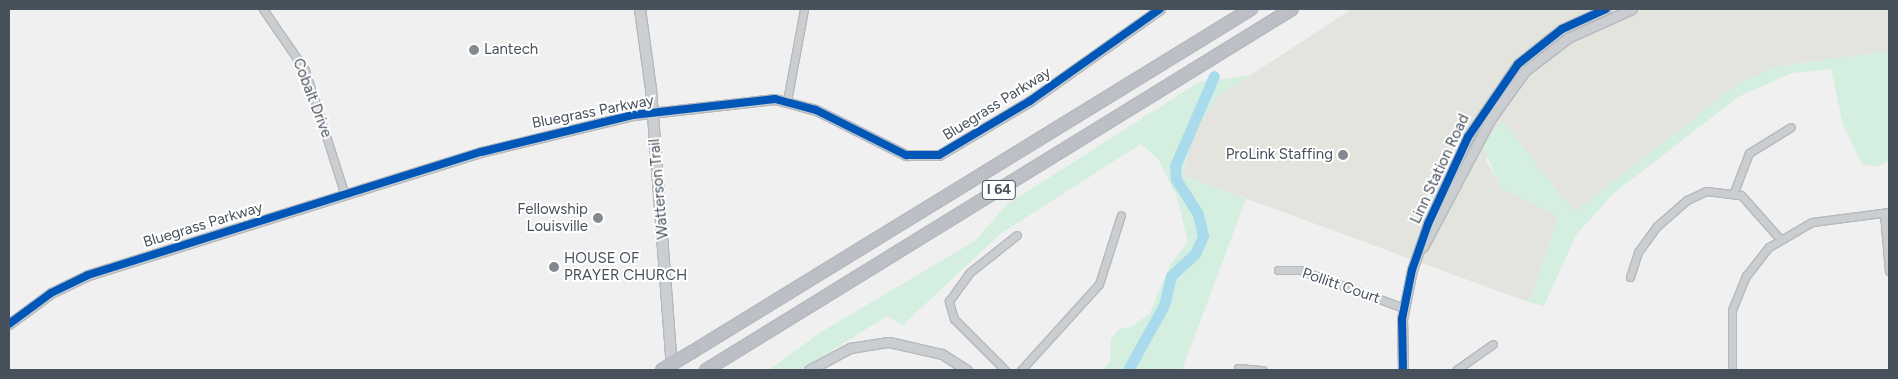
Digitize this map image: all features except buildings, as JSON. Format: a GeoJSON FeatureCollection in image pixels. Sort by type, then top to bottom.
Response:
{"type":"FeatureCollection","features":[{"type":"Feature","properties":{"kind":"highway","name":"I 64"},"geometry":{"type":"LineString","coordinates":[[662,370],[1251,9]]}},
{"type":"Feature","properties":{"kind":"highway","name":"I 64"},"geometry":{"type":"LineString","coordinates":[[706,370],[1292,9]]}},
{"type":"Feature","properties":{"kind":"main road","name":"Watterson Trail"},"geometry":{"type":"LineString","coordinates":[[640,9],[653,113],[672,370]]}},
{"type":"Feature","properties":{"kind":"street","name":"Cobalt Drive"},"geometry":{"type":"LineString","coordinates":[[263,9],[305,70],[345,195]]}},
{"type":"Feature","properties":{"kind":"street"},"geometry":{"type":"LineString","coordinates":[[787,101],[804,9]]}},
{"type":"Feature","properties":{"kind":"street","name":"Bluegrass Parkway"},"geometry":{"type":"LineString","coordinates":[[9,324],[51,293],[88,275],[538,136],[653,113],[759,99],[787,101],[816,110],[906,155],[939,155],[1030,101],[1160,9]]}},
{"type":"Feature","properties":{"kind":"street","name":"Linn Station Road"},"geometry":{"type":"LineString","coordinates":[[1403,370],[1404,308],[1428,224],[1466,143],[1504,81],[1542,44],[1606,9]]}},
{"type":"Feature","properties":{"kind":"street","name":"Linn Station Road"},"geometry":{"type":"LineString","coordinates":[[1421,249],[1434,233],[1490,120],[1525,71],[1568,38],[1632,9]]}},
{"type":"Feature","properties":{"kind":"street"},"geometry":{"type":"LineString","coordinates":[[1734,192],[1749,153],[1791,126]]}},
{"type":"Feature","properties":{"kind":"street"},"geometry":{"type":"LineString","coordinates":[[1630,277],[1647,239],[1687,200],[1706,191],[1734,192],[1751,203],[1780,239]]}},
{"type":"Feature","properties":{"kind":"street"},"geometry":{"type":"LineString","coordinates":[[1732,370],[1729,329],[1738,292],[1759,258],[1780,239],[1812,222],[1887,213],[1889,271]]}},
{"type":"Feature","properties":{"kind":"street"},"geometry":{"type":"LineString","coordinates":[[1021,370],[1099,284],[1121,215]]}},
{"type":"Feature","properties":{"kind":"street"},"geometry":{"type":"LineString","coordinates":[[1006,370],[954,319],[949,301],[969,273],[1017,235]]}},
{"type":"Feature","properties":{"kind":"street","name":"Pollitt Court"},"geometry":{"type":"LineString","coordinates":[[1278,270],[1300,270],[1404,308]]}},
{"type":"Feature","properties":{"kind":"street"},"geometry":{"type":"LineString","coordinates":[[809,370],[850,348],[889,342],[924,348],[967,370]]}},
{"type":"Feature","properties":{"kind":"street"},"geometry":{"type":"LineString","coordinates":[[1456,370],[1493,344]]}},
{"type":"Feature","properties":{"kind":"street"},"geometry":{"type":"LineString","coordinates":[[1238,368],[1263,370]]}},
{"type":"Feature","properties":{"kind":"shaded area"},"geometry":{"type":"Polygon","coordinates":[[[1352,9],[1889,9],[1889,51],[1774,67],[1574,212],[1501,120],[1486,160],[1502,188],[1558,216],[1533,295],[1525,301],[1182,175],[1195,131],[1220,95],[1352,9]]]}},
{"type":"Feature","properties":{"kind":"green space"},"geometry":{"type":"Polygon","coordinates":[[[1889,51],[1889,160],[1878,167],[1862,164],[1843,125],[1831,69],[1792,73],[1738,97],[1613,194],[1576,235],[1544,306],[1525,301],[1533,295],[1558,216],[1502,189],[1482,146],[1502,120],[1574,212],[1739,83],[1774,67],[1889,51]]]}},
{"type":"Feature","properties":{"kind":"green space"},"geometry":{"type":"Polygon","coordinates":[[[1251,75],[1220,95],[1195,131],[1182,175],[1246,199],[1182,370],[1103,370],[1110,361],[1111,339],[1119,329],[1133,326],[1150,313],[1170,265],[1188,242],[1177,197],[1158,159],[1141,144],[1000,234],[903,325],[887,316],[801,370],[769,370],[821,332],[975,241],[1006,205],[1199,82],[1251,75]]]}},
{"type":"Feature","properties":{"kind":"waterway"},"geometry":{"type":"LineString","coordinates":[[1128,370],[1164,305],[1171,276],[1195,254],[1203,236],[1198,214],[1176,179],[1175,166],[1214,76]]}},
{"type":"Feature","properties":{"kind":"cycle path"},"geometry":{"type":"LineString","coordinates":[[9,324],[51,293],[88,275],[481,152],[633,115],[775,99],[816,110],[906,155],[939,155],[1030,101],[1160,9]]}},
{"type":"Feature","properties":{"kind":"cycle path"},"geometry":{"type":"LineString","coordinates":[[1403,370],[1402,319],[1412,270],[1428,224],[1468,137],[1518,64],[1562,29],[1606,9]]}},
{"type":"Feature","properties":{"kind":"place","name":"Lantech"},"geometry":{"type":"Point","coordinates":[474,50]}},
{"type":"Feature","properties":{"kind":"place","name":"ProLink Staffing"},"geometry":{"type":"Point","coordinates":[1343,155]}},
{"type":"Feature","properties":{"kind":"place","name":"Fellowship Louisville"},"geometry":{"type":"Point","coordinates":[598,218]}},
{"type":"Feature","properties":{"kind":"place","name":"HOUSE OF PRAYER CHURCH"},"geometry":{"type":"Point","coordinates":[554,267]}}]}
